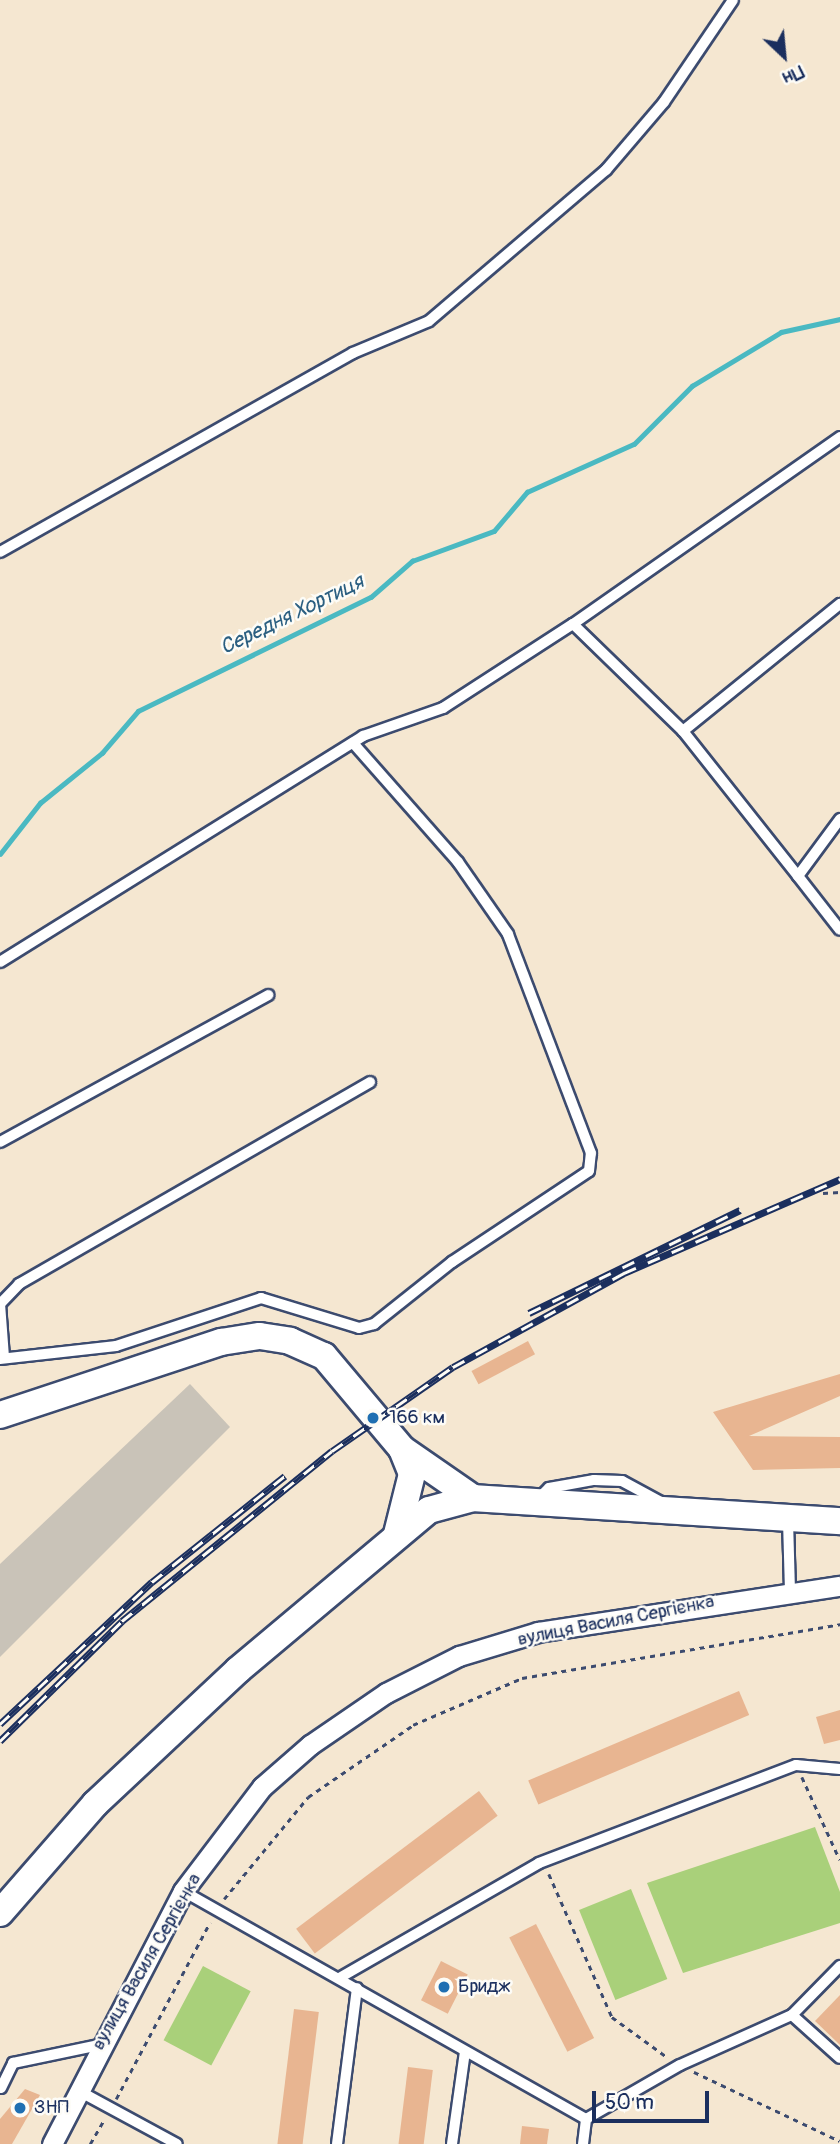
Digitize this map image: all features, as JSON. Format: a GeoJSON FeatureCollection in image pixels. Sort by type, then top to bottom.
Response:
{"type":"FeatureCollection","features":[{"type":"Feature","properties":{"kind":"main road"},"geometry":{"type":"LineString","coordinates":[[0,1415],[221,1342],[260,1336],[324,1356],[402,1449],[473,1498]]}},
{"type":"Feature","properties":{"kind":"main road"},"geometry":{"type":"LineString","coordinates":[[397,1535],[412,1474],[402,1449]]}},
{"type":"Feature","properties":{"kind":"main road"},"geometry":{"type":"LineString","coordinates":[[0,1913],[95,1804],[238,1670],[429,1510],[473,1498],[667,1506],[788,1519],[840,1521]]}},
{"type":"Feature","properties":{"kind":"street","name":"вулиця Василя Сергієнка"},"geometry":{"type":"LineString","coordinates":[[52,2144],[99,2045],[183,1891],[262,1787],[310,1745],[386,1693],[459,1656],[538,1632],[790,1590],[840,1586]]}},
{"type":"Feature","properties":{"kind":"lane"},"geometry":{"type":"LineString","coordinates":[[0,552],[353,353],[429,321],[606,170],[664,102],[733,0]]}},
{"type":"Feature","properties":{"kind":"lane"},"geometry":{"type":"LineString","coordinates":[[0,962],[353,743],[479,689],[840,437]]}},
{"type":"Feature","properties":{"kind":"lane"},"geometry":{"type":"LineString","coordinates":[[683,731],[840,604]]}},
{"type":"Feature","properties":{"kind":"lane"},"geometry":{"type":"LineString","coordinates":[[573,624],[683,731],[840,930]]}},
{"type":"Feature","properties":{"kind":"lane"},"geometry":{"type":"LineString","coordinates":[[353,743],[458,862],[508,934],[591,1153],[589,1171],[452,1262],[374,1324],[359,1328],[261,1298],[116,1346],[2,1358],[0,1304],[19,1284],[370,1082]]}},
{"type":"Feature","properties":{"kind":"lane"},"geometry":{"type":"LineString","coordinates":[[797,876],[840,819]]}},
{"type":"Feature","properties":{"kind":"lane"},"geometry":{"type":"LineString","coordinates":[[0,1142],[268,995]]}},
{"type":"Feature","properties":{"kind":"lane"},"geometry":{"type":"LineString","coordinates":[[788,1519],[790,1590]]}},
{"type":"Feature","properties":{"kind":"lane"},"geometry":{"type":"LineString","coordinates":[[341,1977],[543,1861],[796,1765],[840,1769]]}},
{"type":"Feature","properties":{"kind":"lane"},"geometry":{"type":"LineString","coordinates":[[183,1891],[341,1977],[465,2052],[586,2119]]}},
{"type":"Feature","properties":{"kind":"lane"},"geometry":{"type":"LineString","coordinates":[[586,2119],[680,2065],[792,2015],[840,1966]]}},
{"type":"Feature","properties":{"kind":"lane"},"geometry":{"type":"LineString","coordinates":[[337,2144],[357,1987]]}},
{"type":"Feature","properties":{"kind":"lane"},"geometry":{"type":"LineString","coordinates":[[792,2015],[840,2058]]}},
{"type":"Feature","properties":{"kind":"lane"},"geometry":{"type":"LineString","coordinates":[[1,2088],[13,2063],[99,2045]]}},
{"type":"Feature","properties":{"kind":"lane"},"geometry":{"type":"LineString","coordinates":[[452,2144],[465,2052]]}},
{"type":"Feature","properties":{"kind":"lane"},"geometry":{"type":"LineString","coordinates":[[78,2090],[177,2144]]}},
{"type":"Feature","properties":{"kind":"lane"},"geometry":{"type":"LineString","coordinates":[[583,2144],[586,2119]]}},
{"type":"Feature","properties":{"kind":"path"},"geometry":{"type":"LineString","coordinates":[[823,1193],[840,1192]]}},
{"type":"Feature","properties":{"kind":"path"},"geometry":{"type":"LineString","coordinates":[[90,2144],[218,1910],[308,1797],[413,1724],[522,1678],[840,1624]]}},
{"type":"Feature","properties":{"kind":"path"},"geometry":{"type":"LineString","coordinates":[[796,1765],[840,1860]]}},
{"type":"Feature","properties":{"kind":"path"},"geometry":{"type":"LineString","coordinates":[[543,1861],[612,2017],[680,2065],[840,2141]]}},
{"type":"Feature","properties":{"kind":"shaded area"},"geometry":{"type":"Polygon","coordinates":[[[190,1384],[230,1427],[0,1657],[0,1564],[190,1384]]]}},
{"type":"Feature","properties":{"kind":"green space"},"geometry":{"type":"Polygon","coordinates":[[[815,1827],[840,1892],[840,1923],[683,1973],[647,1883],[815,1827]]]}},
{"type":"Feature","properties":{"kind":"green space"},"geometry":{"type":"Polygon","coordinates":[[[631,1889],[667,1979],[615,2000],[579,1910],[631,1889]]]}},
{"type":"Feature","properties":{"kind":"green space"},"geometry":{"type":"Polygon","coordinates":[[[203,1966],[251,1991],[211,2066],[164,2040],[203,1966]]]}},
{"type":"Feature","properties":{"kind":"building"},"geometry":{"type":"Polygon","coordinates":[[[528,1341],[535,1354],[479,1384],[471,1371],[528,1341]]]}},
{"type":"Feature","properties":{"kind":"building"},"geometry":{"type":"Polygon","coordinates":[[[840,1374],[840,1396],[749,1436],[840,1437],[840,1468],[753,1470],[713,1412],[840,1374]]]}},
{"type":"Feature","properties":{"kind":"building"},"geometry":{"type":"Polygon","coordinates":[[[739,1691],[749,1715],[538,1804],[528,1780],[739,1691]]]}},
{"type":"Feature","properties":{"kind":"building"},"geometry":{"type":"Polygon","coordinates":[[[840,1710],[840,1740],[824,1744],[816,1717],[840,1710]]]}},
{"type":"Feature","properties":{"kind":"building"},"geometry":{"type":"Polygon","coordinates":[[[479,1791],[498,1816],[315,1954],[296,1929],[479,1791]]]}},
{"type":"Feature","properties":{"kind":"building"},"geometry":{"type":"Polygon","coordinates":[[[536,1924],[594,2038],[567,2052],[509,1938],[536,1924]]]}},
{"type":"Feature","properties":{"kind":"building","name":"Бридж"},"geometry":{"type":"Polygon","coordinates":[[[441,1961],[468,1975],[448,2014],[421,2000],[441,1961]]]}},
{"type":"Feature","properties":{"kind":"building"},"geometry":{"type":"Polygon","coordinates":[[[840,1995],[840,2045],[815,2021],[840,1995]]]}},
{"type":"Feature","properties":{"kind":"building"},"geometry":{"type":"Polygon","coordinates":[[[294,2009],[319,2012],[303,2144],[277,2144],[294,2009]]]}},
{"type":"Feature","properties":{"kind":"building"},"geometry":{"type":"Polygon","coordinates":[[[408,2067],[433,2070],[424,2144],[399,2144],[408,2067]]]}},
{"type":"Feature","properties":{"kind":"building","name":"ЗНП"},"geometry":{"type":"Polygon","coordinates":[[[25,2089],[40,2095],[12,2144],[0,2144],[0,2119],[25,2089]]]}},
{"type":"Feature","properties":{"kind":"building"},"geometry":{"type":"Polygon","coordinates":[[[522,2126],[549,2129],[547,2144],[520,2144],[522,2126]]]}},
{"type":"Feature","properties":{"kind":"waterway","name":"Середня Хортиця"},"geometry":{"type":"LineString","coordinates":[[0,854],[40,803],[102,753],[138,711],[371,597],[412,561],[494,531],[527,492],[634,444],[692,386],[781,332],[840,319]]}},
{"type":"Feature","properties":{"kind":"railway"},"geometry":{"type":"LineString","coordinates":[[0,1741],[122,1621],[332,1451],[453,1367],[624,1273],[840,1179]]}},
{"type":"Feature","properties":{"kind":"railway"},"geometry":{"type":"LineString","coordinates":[[529,1313],[740,1210]]}},
{"type":"Feature","properties":{"kind":"railway"},"geometry":{"type":"LineString","coordinates":[[0,1724],[152,1582],[285,1476]]}},
{"type":"Feature","properties":{"kind":"place","name":"166 км"},"geometry":{"type":"Point","coordinates":[373,1418]}},
{"type":"Feature","properties":{"kind":"place","name":"Бридж"},"geometry":{"type":"Point","coordinates":[444,1987]}},
{"type":"Feature","properties":{"kind":"place","name":"ЗНП"},"geometry":{"type":"Point","coordinates":[20,2108]}}]}
